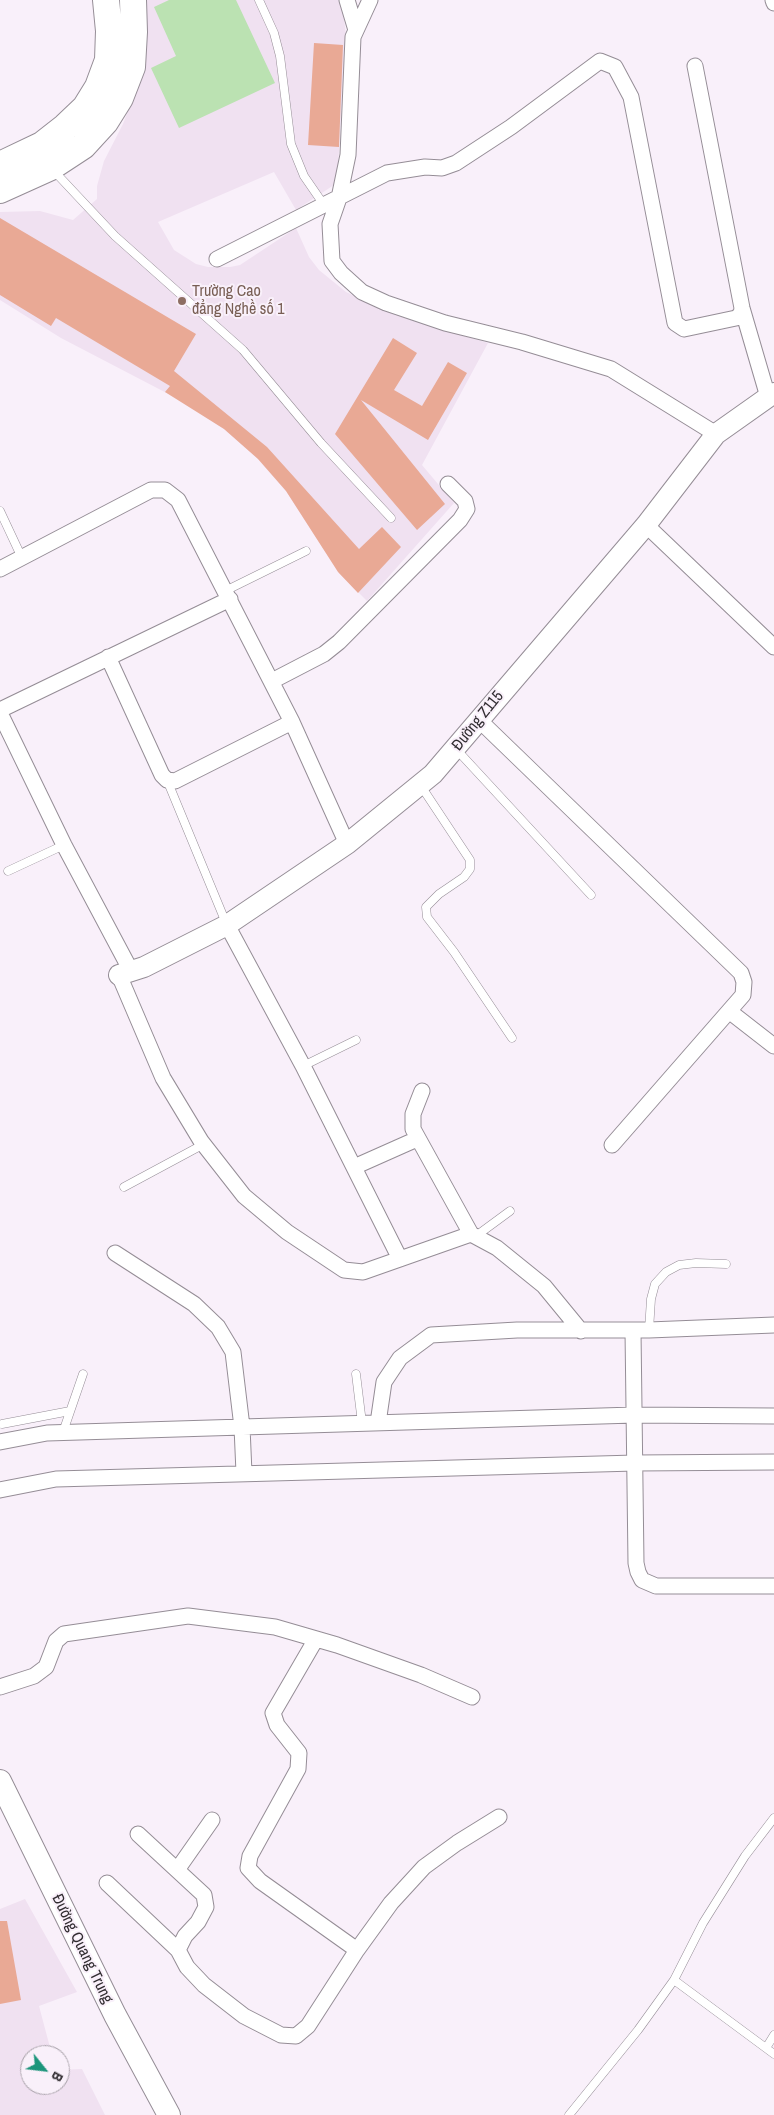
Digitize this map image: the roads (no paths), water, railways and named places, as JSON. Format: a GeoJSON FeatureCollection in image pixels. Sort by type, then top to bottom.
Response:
{"type":"FeatureCollection","features":[{"type":"Feature","properties":{"kind":"highway"},"geometry":{"type":"LineString","coordinates":[[0,165],[42,145],[85,108],[98,86],[108,60],[109,31],[106,0]]}},
{"type":"Feature","properties":{"kind":"highway"},"geometry":{"type":"LineString","coordinates":[[0,190],[51,168],[83,146],[105,122],[120,98],[132,67],[133,0]]}},
{"type":"Feature","properties":{"kind":"main road","name":"Đường Quang Trung"},"geometry":{"type":"LineString","coordinates":[[0,1781],[114,2014],[169,2115]]}},
{"type":"Feature","properties":{"kind":"street"},"geometry":{"type":"LineString","coordinates":[[346,0],[356,30]]}},
{"type":"Feature","properties":{"kind":"street"},"geometry":{"type":"LineString","coordinates":[[370,0],[353,38],[348,156],[339,198],[330,224],[332,260],[351,284],[362,292],[386,303],[445,323],[522,342],[611,370],[716,434]]}},
{"type":"Feature","properties":{"kind":"street"},"geometry":{"type":"LineString","coordinates":[[217,259],[387,173],[425,168],[442,168],[456,163],[511,127],[600,60],[615,67],[631,97],[675,323],[684,329],[736,318],[741,314],[742,308]]}},
{"type":"Feature","properties":{"kind":"street"},"geometry":{"type":"LineString","coordinates":[[695,66],[742,308],[771,395]]}},
{"type":"Feature","properties":{"kind":"street","name":"Đường Z115"},"geometry":{"type":"LineString","coordinates":[[125,973],[226,925],[347,844],[420,785],[456,749],[478,719],[646,525],[716,434],[771,395]]}},
{"type":"Feature","properties":{"kind":"street"},"geometry":{"type":"LineString","coordinates":[[272,681],[324,654],[339,642],[460,520],[467,509],[465,501],[448,484]]}},
{"type":"Feature","properties":{"kind":"street"},"geometry":{"type":"LineString","coordinates":[[0,569],[151,490],[166,490],[178,500],[228,594],[292,722],[347,844]]}},
{"type":"Feature","properties":{"kind":"street"},"geometry":{"type":"LineString","coordinates":[[646,525],[774,647]]}},
{"type":"Feature","properties":{"kind":"street"},"geometry":{"type":"LineString","coordinates":[[228,594],[0,712],[125,973],[163,1078],[204,1144],[244,1196],[286,1232],[344,1270],[363,1272],[473,1235]]}},
{"type":"Feature","properties":{"kind":"street"},"geometry":{"type":"LineString","coordinates":[[108,657],[162,775],[167,780],[175,781],[292,722]]}},
{"type":"Feature","properties":{"kind":"street"},"geometry":{"type":"LineString","coordinates":[[478,719],[741,973],[744,982],[743,995],[612,1145]]}},
{"type":"Feature","properties":{"kind":"street"},"geometry":{"type":"LineString","coordinates":[[226,925],[303,1066],[400,1259]]}},
{"type":"Feature","properties":{"kind":"street"},"geometry":{"type":"LineString","coordinates":[[730,1011],[774,1046]]}},
{"type":"Feature","properties":{"kind":"street"},"geometry":{"type":"LineString","coordinates":[[422,1091],[414,1114],[413,1129],[473,1235],[497,1248],[544,1286],[581,1331]]}},
{"type":"Feature","properties":{"kind":"street"},"geometry":{"type":"LineString","coordinates":[[354,1167],[417,1139]]}},
{"type":"Feature","properties":{"kind":"street"},"geometry":{"type":"LineString","coordinates":[[115,1253],[194,1304],[218,1327],[233,1352],[242,1427],[244,1474]]}},
{"type":"Feature","properties":{"kind":"street"},"geometry":{"type":"LineString","coordinates":[[378,1423],[384,1382],[400,1358],[431,1335],[517,1330],[633,1331],[774,1324]]}},
{"type":"Feature","properties":{"kind":"street"},"geometry":{"type":"LineString","coordinates":[[633,1331],[636,1563],[642,1580],[656,1586],[669,1587],[774,1586]]}},
{"type":"Feature","properties":{"kind":"street"},"geometry":{"type":"LineString","coordinates":[[0,1442],[47,1433],[63,1432],[634,1415],[774,1416]]}},
{"type":"Feature","properties":{"kind":"street"},"geometry":{"type":"LineString","coordinates":[[0,1490],[56,1479],[635,1463],[774,1462]]}},
{"type":"Feature","properties":{"kind":"street"},"geometry":{"type":"LineString","coordinates":[[0,1687],[34,1676],[46,1668],[56,1641],[64,1634],[188,1616],[275,1627],[316,1638],[421,1675],[472,1697]]}},
{"type":"Feature","properties":{"kind":"street"},"geometry":{"type":"LineString","coordinates":[[316,1638],[273,1713],[276,1725],[299,1753],[298,1769],[250,1856],[248,1868],[260,1881],[357,1950]]}},
{"type":"Feature","properties":{"kind":"street"},"geometry":{"type":"LineString","coordinates":[[107,1883],[178,1950],[187,1967],[204,1985],[244,2016],[281,2036],[296,2036],[308,2026],[357,1950],[391,1903],[424,1867],[457,1843],[499,1817]]}},
{"type":"Feature","properties":{"kind":"street"},"geometry":{"type":"LineString","coordinates":[[177,1870],[212,1820]]}},
{"type":"Feature","properties":{"kind":"street"},"geometry":{"type":"LineString","coordinates":[[138,1834],[204,1895],[206,1907],[198,1922],[184,1936],[178,1950]]}},
{"type":"Feature","properties":{"kind":"lane"},"geometry":{"type":"LineString","coordinates":[[259,0],[274,33],[280,56],[292,144],[304,176],[324,205]]}},
{"type":"Feature","properties":{"kind":"lane"},"geometry":{"type":"LineString","coordinates":[[51,168],[115,236],[243,350],[321,443],[392,518]]}},
{"type":"Feature","properties":{"kind":"lane"},"geometry":{"type":"LineString","coordinates":[[0,511],[22,558]]}},
{"type":"Feature","properties":{"kind":"lane"},"geometry":{"type":"LineString","coordinates":[[228,594],[306,551]]}},
{"type":"Feature","properties":{"kind":"lane"},"geometry":{"type":"LineString","coordinates":[[456,749],[591,896]]}},
{"type":"Feature","properties":{"kind":"lane"},"geometry":{"type":"LineString","coordinates":[[167,780],[226,925]]}},
{"type":"Feature","properties":{"kind":"lane"},"geometry":{"type":"LineString","coordinates":[[420,785],[470,860],[470,869],[464,877],[438,894],[426,907],[427,917],[454,952],[512,1038]]}},
{"type":"Feature","properties":{"kind":"lane"},"geometry":{"type":"LineString","coordinates":[[8,871],[64,845]]}},
{"type":"Feature","properties":{"kind":"lane"},"geometry":{"type":"LineString","coordinates":[[303,1066],[356,1040]]}},
{"type":"Feature","properties":{"kind":"lane"},"geometry":{"type":"LineString","coordinates":[[124,1187],[204,1144]]}},
{"type":"Feature","properties":{"kind":"lane"},"geometry":{"type":"LineString","coordinates":[[473,1235],[510,1211]]}},
{"type":"Feature","properties":{"kind":"lane"},"geometry":{"type":"LineString","coordinates":[[649,1330],[651,1299],[655,1284],[666,1272],[679,1266],[696,1263],[726,1264]]}},
{"type":"Feature","properties":{"kind":"lane"},"geometry":{"type":"LineString","coordinates":[[63,1432],[83,1374]]}},
{"type":"Feature","properties":{"kind":"lane"},"geometry":{"type":"LineString","coordinates":[[356,1374],[362,1423]]}},
{"type":"Feature","properties":{"kind":"lane"},"geometry":{"type":"LineString","coordinates":[[2,1424],[70,1411]]}},
{"type":"Feature","properties":{"kind":"lane"},"geometry":{"type":"LineString","coordinates":[[569,2115],[632,2038],[674,1980],[703,1923],[745,1856],[774,1818]]}},
{"type":"Feature","properties":{"kind":"lane"},"geometry":{"type":"LineString","coordinates":[[674,1980],[774,2054]]}},
{"type":"Feature","properties":{"kind":"lane"},"geometry":{"type":"LineString","coordinates":[[766,2048],[774,2035]]}},
{"type":"Feature","properties":{"kind":"place","name":"Trường Cao đẳng Nghề số 1"},"geometry":{"type":"Point","coordinates":[182,301]}}]}
